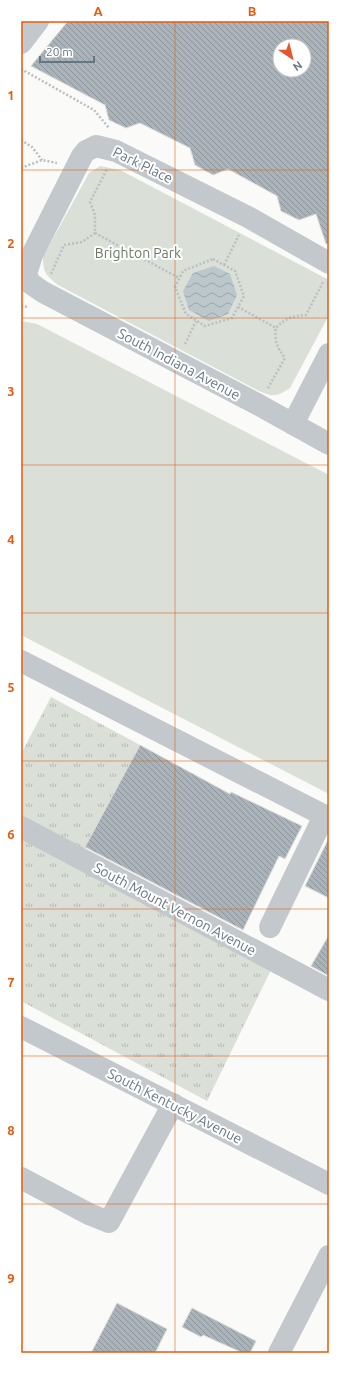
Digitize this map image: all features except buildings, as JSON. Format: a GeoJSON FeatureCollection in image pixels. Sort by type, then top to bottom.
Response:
{"type":"FeatureCollection","features":[{"type":"Feature","properties":{"kind":"street"},"geometry":{"type":"LineString","coordinates":[[21,43],[38,21]]}},
{"type":"Feature","properties":{"kind":"street","name":"Park Place"},"geometry":{"type":"LineString","coordinates":[[36,288],[26,274],[28,264],[86,151],[91,147],[102,146],[116,151],[248,217],[327,270]]}},
{"type":"Feature","properties":{"kind":"street","name":"South Indiana Avenue"},"geometry":{"type":"LineString","coordinates":[[36,288],[259,405],[329,444]]}},
{"type":"Feature","properties":{"kind":"street"},"geometry":{"type":"LineString","coordinates":[[294,424],[329,354]]}},
{"type":"Feature","properties":{"kind":"street"},"geometry":{"type":"LineString","coordinates":[[21,661],[326,817],[270,927]]}},
{"type":"Feature","properties":{"kind":"street","name":"South Mount Vernon Avenue"},"geometry":{"type":"LineString","coordinates":[[21,827],[329,990]]}},
{"type":"Feature","properties":{"kind":"street","name":"South Kentucky Avenue"},"geometry":{"type":"LineString","coordinates":[[21,1027],[329,1184]]}},
{"type":"Feature","properties":{"kind":"street"},"geometry":{"type":"LineString","coordinates":[[21,1178],[89,1214],[109,1222],[173,1104]]}},
{"type":"Feature","properties":{"kind":"street"},"geometry":{"type":"LineString","coordinates":[[279,1353],[329,1256]]}},
{"type":"Feature","properties":{"kind":"path"},"geometry":{"type":"LineString","coordinates":[[21,69],[94,110],[114,134],[116,151],[90,202],[95,215],[95,233]]}},
{"type":"Feature","properties":{"kind":"path"},"geometry":{"type":"LineString","coordinates":[[21,140],[32,147],[42,160]]}},
{"type":"Feature","properties":{"kind":"path"},"geometry":{"type":"LineString","coordinates":[[21,168],[42,160],[77,167]]}},
{"type":"Feature","properties":{"kind":"path"},"geometry":{"type":"LineString","coordinates":[[224,265],[248,217]]}},
{"type":"Feature","properties":{"kind":"path"},"geometry":{"type":"LineString","coordinates":[[95,233],[179,278]]}},
{"type":"Feature","properties":{"kind":"path"},"geometry":{"type":"LineString","coordinates":[[36,288],[64,245],[82,242],[95,233]]}},
{"type":"Feature","properties":{"kind":"path"},"geometry":{"type":"LineString","coordinates":[[213,259],[235,271],[244,296],[232,318],[205,326],[186,314],[175,287],[179,278],[183,270],[213,259]]}},
{"type":"Feature","properties":{"kind":"path"},"geometry":{"type":"LineString","coordinates":[[259,405],[285,358],[277,348],[274,339],[276,328],[283,320],[293,316],[306,315],[327,270]]}},
{"type":"Feature","properties":{"kind":"path"},"geometry":{"type":"LineString","coordinates":[[238,308],[276,328]]}},
{"type":"Feature","properties":{"kind":"path"},"geometry":{"type":"LineString","coordinates":[[176,362],[196,321]]}},
{"type":"Feature","properties":{"kind":"green space","name":"Brighton Park"},"geometry":{"type":"Polygon","coordinates":[[[100,166],[120,170],[329,280],[329,315],[290,388],[274,395],[259,391],[58,285],[48,276],[44,267],[43,257],[89,173],[100,166]]]}},
{"type":"Feature","properties":{"kind":"green space"},"geometry":{"type":"Polygon","coordinates":[[[21,321],[37,324],[329,475],[329,794],[21,635],[21,321]]]}},
{"type":"Feature","properties":{"kind":"green space"},"geometry":{"type":"Polygon","coordinates":[[[51,697],[140,745],[83,852],[21,818],[21,754],[51,697]]]}},
{"type":"Feature","properties":{"kind":"green space"},"geometry":{"type":"Polygon","coordinates":[[[21,838],[271,970],[207,1101],[21,1001],[21,838]]]}},
{"type":"Feature","properties":{"kind":"water"},"geometry":{"type":"Polygon","coordinates":[[[214,266],[230,274],[237,295],[228,314],[209,321],[189,310],[183,291],[193,273],[214,266]]]}}]}
